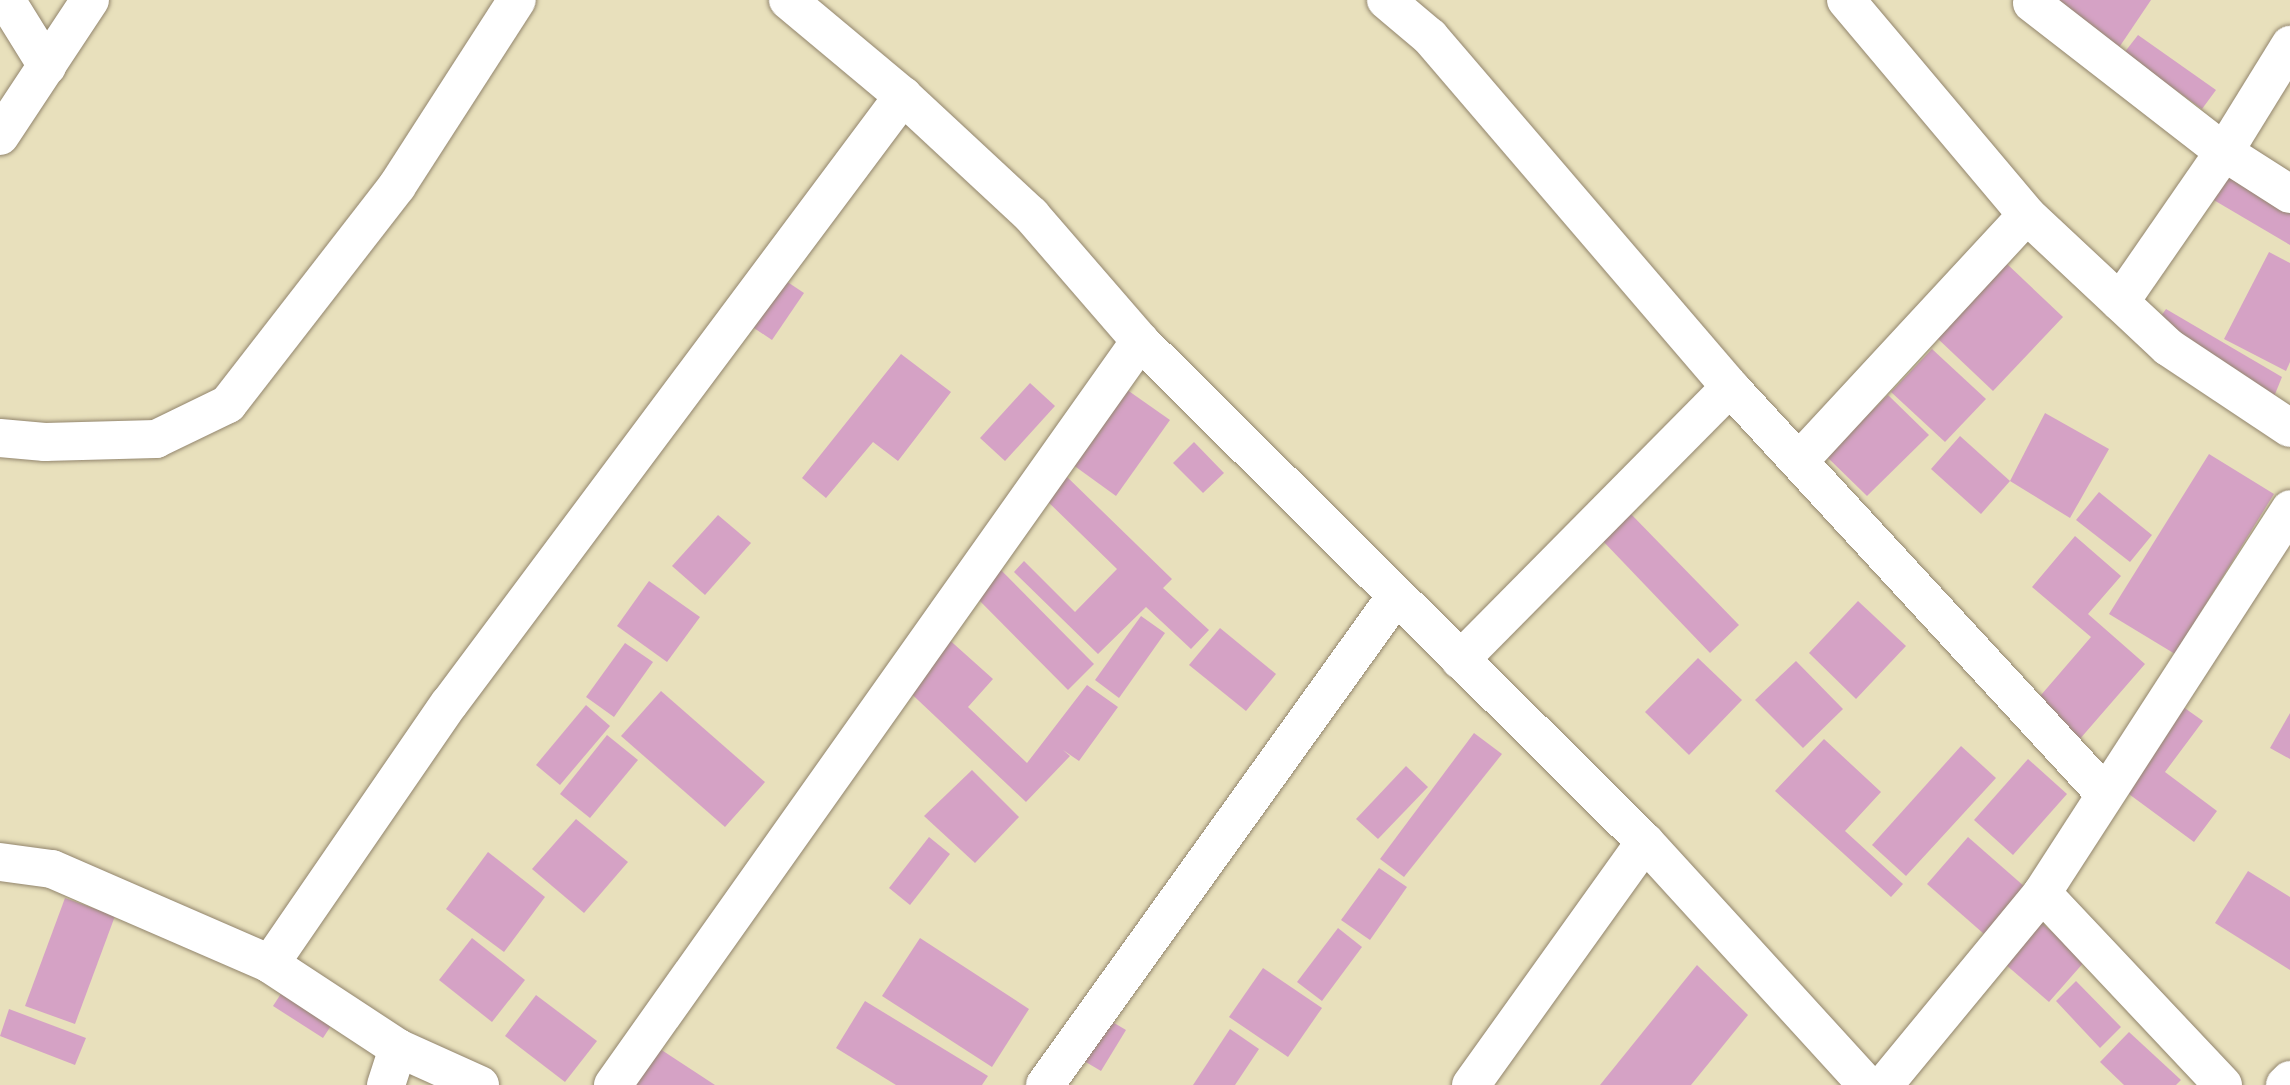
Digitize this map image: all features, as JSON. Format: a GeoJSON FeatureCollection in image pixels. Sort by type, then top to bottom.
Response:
{"type":"FeatureCollection","features":[{"type":"Feature","properties":{"kind":"street"},"geometry":{"type":"LineString","coordinates":[[6,0],[47,66]]}},
{"type":"Feature","properties":{"kind":"street"},"geometry":{"type":"LineString","coordinates":[[0,136],[90,0]]}},
{"type":"Feature","properties":{"kind":"street"},"geometry":{"type":"LineString","coordinates":[[0,438],[45,442],[156,439],[228,404],[397,186],[517,0]]}},
{"type":"Feature","properties":{"kind":"street"},"geometry":{"type":"LineString","coordinates":[[788,0],[903,96],[1031,215],[1140,341],[1645,842],[1867,1085]]}},
{"type":"Feature","properties":{"kind":"street"},"geometry":{"type":"LineString","coordinates":[[1386,0],[1430,37],[1730,387],[2104,793]]}},
{"type":"Feature","properties":{"kind":"street"},"geometry":{"type":"LineString","coordinates":[[1846,0],[2027,215],[2168,347],[2290,428]]}},
{"type":"Feature","properties":{"kind":"street"},"geometry":{"type":"LineString","coordinates":[[2032,3],[2224,152],[2290,194]]}},
{"type":"Feature","properties":{"kind":"street"},"geometry":{"type":"LineString","coordinates":[[2120,302],[2224,152],[2290,45]]}},
{"type":"Feature","properties":{"kind":"street"},"geometry":{"type":"LineString","coordinates":[[270,964],[449,704],[903,96]]}},
{"type":"Feature","properties":{"kind":"street"},"geometry":{"type":"LineString","coordinates":[[1799,461],[2027,215]]}},
{"type":"Feature","properties":{"kind":"street"},"geometry":{"type":"LineString","coordinates":[[613,1085],[1140,341]]}},
{"type":"Feature","properties":{"kind":"street"},"geometry":{"type":"LineString","coordinates":[[1460,660],[1730,387]]}},
{"type":"Feature","properties":{"kind":"street"},"geometry":{"type":"LineString","coordinates":[[1884,1085],[2042,893],[2104,793],[2290,509]]}},
{"type":"Feature","properties":{"kind":"street"},"geometry":{"type":"LineString","coordinates":[[1045,1085],[1396,596]]}},
{"type":"Feature","properties":{"kind":"street"},"geometry":{"type":"LineString","coordinates":[[1471,1085],[1645,842]]}},
{"type":"Feature","properties":{"kind":"street"},"geometry":{"type":"LineString","coordinates":[[0,862],[52,869],[270,964],[398,1048],[480,1085]]}},
{"type":"Feature","properties":{"kind":"street"},"geometry":{"type":"LineString","coordinates":[[2042,893],[2223,1085]]}},
{"type":"Feature","properties":{"kind":"street"},"geometry":{"type":"LineString","coordinates":[[386,1085],[398,1048]]}},
{"type":"Feature","properties":{"kind":"street"},"geometry":{"type":"LineString","coordinates":[[2285,1085],[2290,1080]]}},
{"type":"Feature","properties":{"kind":"building"},"geometry":{"type":"Polygon","coordinates":[[[2042,0],[2151,0],[2118,49],[2042,0]]]}},
{"type":"Feature","properties":{"kind":"building"},"geometry":{"type":"Polygon","coordinates":[[[2138,35],[2216,90],[2202,109],[2124,53],[2138,35]]]}},
{"type":"Feature","properties":{"kind":"building"},"geometry":{"type":"Polygon","coordinates":[[[2228,173],[2290,209],[2290,245],[2212,199],[2228,173]]]}},
{"type":"Feature","properties":{"kind":"building"},"geometry":{"type":"Polygon","coordinates":[[[2269,252],[2290,263],[2290,362],[2286,371],[2224,339],[2269,252]]]}},
{"type":"Feature","properties":{"kind":"building"},"geometry":{"type":"Polygon","coordinates":[[[2006,263],[2063,317],[1993,391],[1936,337],[2006,263]]]}},
{"type":"Feature","properties":{"kind":"building"},"geometry":{"type":"Polygon","coordinates":[[[777,275],[804,293],[772,340],[745,322],[777,275]]]}},
{"type":"Feature","properties":{"kind":"building"},"geometry":{"type":"Polygon","coordinates":[[[2166,309],[2282,377],[2271,404],[2156,323],[2166,309]]]}},
{"type":"Feature","properties":{"kind":"building"},"geometry":{"type":"Polygon","coordinates":[[[1932,349],[1986,399],[1945,442],[1891,392],[1932,349]]]}},
{"type":"Feature","properties":{"kind":"building"},"geometry":{"type":"Polygon","coordinates":[[[901,354],[951,392],[898,461],[873,442],[826,498],[802,478],[901,354]]]}},
{"type":"Feature","properties":{"kind":"building"},"geometry":{"type":"Polygon","coordinates":[[[1030,383],[1055,406],[1005,461],[980,438],[1030,383]]]}},
{"type":"Feature","properties":{"kind":"building"},"geometry":{"type":"Polygon","coordinates":[[[1123,387],[1170,420],[1116,496],[1069,462],[1123,387]]]}},
{"type":"Feature","properties":{"kind":"building"},"geometry":{"type":"Polygon","coordinates":[[[1888,395],[1929,435],[1867,496],[1826,456],[1888,395]]]}},
{"type":"Feature","properties":{"kind":"building"},"geometry":{"type":"Polygon","coordinates":[[[2045,413],[2109,449],[2070,518],[2010,481],[2045,413]]]}},
{"type":"Feature","properties":{"kind":"building"},"geometry":{"type":"Polygon","coordinates":[[[1960,436],[2010,481],[1981,514],[1931,469],[1960,436]]]}},
{"type":"Feature","properties":{"kind":"building"},"geometry":{"type":"Polygon","coordinates":[[[1194,442],[1224,473],[1203,493],[1173,463],[1194,442]]]}},
{"type":"Feature","properties":{"kind":"building"},"geometry":{"type":"Polygon","coordinates":[[[2209,454],[2274,494],[2175,654],[2109,614],[2209,454]]]}},
{"type":"Feature","properties":{"kind":"building"},"geometry":{"type":"Polygon","coordinates":[[[1064,474],[1172,579],[1163,588],[1209,630],[1191,649],[1146,607],[1098,654],[1014,572],[1024,561],[1075,612],[1117,569],[1042,496],[1064,474]]]}},
{"type":"Feature","properties":{"kind":"building"},"geometry":{"type":"Polygon","coordinates":[[[2099,492],[2152,535],[2130,562],[2076,520],[2099,492]]]}},
{"type":"Feature","properties":{"kind":"building"},"geometry":{"type":"Polygon","coordinates":[[[1629,512],[1739,625],[1710,653],[1601,539],[1629,512]]]}},
{"type":"Feature","properties":{"kind":"building"},"geometry":{"type":"Polygon","coordinates":[[[718,515],[751,543],[705,595],[672,566],[718,515]]]}},
{"type":"Feature","properties":{"kind":"building"},"geometry":{"type":"Polygon","coordinates":[[[2075,536],[2121,576],[2088,614],[2145,664],[2079,740],[2035,702],[2091,637],[2032,587],[2075,536]]]}},
{"type":"Feature","properties":{"kind":"building"},"geometry":{"type":"Polygon","coordinates":[[[995,564],[1094,664],[1068,690],[969,590],[995,564]]]}},
{"type":"Feature","properties":{"kind":"building"},"geometry":{"type":"Polygon","coordinates":[[[649,581],[700,617],[667,662],[617,626],[649,581]]]}},
{"type":"Feature","properties":{"kind":"building"},"geometry":{"type":"Polygon","coordinates":[[[1858,601],[1906,646],[1856,699],[1809,653],[1858,601]]]}},
{"type":"Feature","properties":{"kind":"building"},"geometry":{"type":"Polygon","coordinates":[[[1141,616],[1165,633],[1119,698],[1095,680],[1141,616]]]}},
{"type":"Feature","properties":{"kind":"building"},"geometry":{"type":"Polygon","coordinates":[[[1220,628],[1276,674],[1246,711],[1189,665],[1220,628]]]}},
{"type":"Feature","properties":{"kind":"building"},"geometry":{"type":"Polygon","coordinates":[[[945,636],[993,679],[968,707],[1027,763],[1087,685],[1118,707],[1079,761],[1063,750],[1070,756],[1026,802],[901,684],[945,636]]]}},
{"type":"Feature","properties":{"kind":"building"},"geometry":{"type":"Polygon","coordinates":[[[625,643],[653,662],[614,717],[586,697],[625,643]]]}},
{"type":"Feature","properties":{"kind":"building"},"geometry":{"type":"Polygon","coordinates":[[[1698,658],[1742,700],[1689,755],[1645,712],[1698,658]]]}},
{"type":"Feature","properties":{"kind":"building"},"geometry":{"type":"Polygon","coordinates":[[[1796,661],[1843,709],[1803,748],[1755,700],[1796,661]]]}},
{"type":"Feature","properties":{"kind":"building"},"geometry":{"type":"Polygon","coordinates":[[[661,691],[765,782],[725,827],[621,736],[661,691]]]}},
{"type":"Feature","properties":{"kind":"building"},"geometry":{"type":"Polygon","coordinates":[[[2179,704],[2203,721],[2165,772],[2217,811],[2194,842],[2118,786],[2179,704]]]}},
{"type":"Feature","properties":{"kind":"building"},"geometry":{"type":"Polygon","coordinates":[[[586,705],[610,726],[560,785],[536,765],[586,705]]]}},
{"type":"Feature","properties":{"kind":"building"},"geometry":{"type":"Polygon","coordinates":[[[2290,713],[2290,759],[2270,748],[2290,713]]]}},
{"type":"Feature","properties":{"kind":"building"},"geometry":{"type":"Polygon","coordinates":[[[1474,733],[1502,754],[1404,877],[1380,859],[1474,733]]]}},
{"type":"Feature","properties":{"kind":"building"},"geometry":{"type":"Polygon","coordinates":[[[607,735],[638,760],[590,818],[560,794],[607,735]]]}},
{"type":"Feature","properties":{"kind":"building"},"geometry":{"type":"Polygon","coordinates":[[[1824,739],[1881,792],[1845,831],[1903,884],[1891,897],[1775,791],[1824,739]]]}},
{"type":"Feature","properties":{"kind":"building"},"geometry":{"type":"Polygon","coordinates":[[[1961,746],[1996,778],[1906,876],[1872,845],[1961,746]]]}},
{"type":"Feature","properties":{"kind":"building"},"geometry":{"type":"Polygon","coordinates":[[[2028,759],[2067,794],[2013,855],[1974,820],[2028,759]]]}},
{"type":"Feature","properties":{"kind":"building"},"geometry":{"type":"Polygon","coordinates":[[[1406,766],[1428,787],[1378,839],[1356,819],[1406,766]]]}},
{"type":"Feature","properties":{"kind":"building"},"geometry":{"type":"Polygon","coordinates":[[[972,770],[1019,817],[975,863],[924,816],[972,770]]]}},
{"type":"Feature","properties":{"kind":"building"},"geometry":{"type":"Polygon","coordinates":[[[576,819],[628,862],[584,913],[532,869],[576,819]]]}},
{"type":"Feature","properties":{"kind":"building"},"geometry":{"type":"Polygon","coordinates":[[[929,837],[950,854],[910,905],[889,888],[929,837]]]}},
{"type":"Feature","properties":{"kind":"building"},"geometry":{"type":"Polygon","coordinates":[[[1968,837],[2025,887],[1984,934],[1927,884],[1968,837]]]}},
{"type":"Feature","properties":{"kind":"building"},"geometry":{"type":"Polygon","coordinates":[[[488,852],[545,897],[504,952],[446,909],[488,852]]]}},
{"type":"Feature","properties":{"kind":"building"},"geometry":{"type":"Polygon","coordinates":[[[1379,868],[1407,887],[1370,940],[1341,920],[1379,868]]]}},
{"type":"Feature","properties":{"kind":"building"},"geometry":{"type":"Polygon","coordinates":[[[2248,871],[2290,897],[2290,970],[2215,923],[2248,871]]]}},
{"type":"Feature","properties":{"kind":"building"},"geometry":{"type":"Polygon","coordinates":[[[65,898],[115,916],[75,1024],[25,1006],[65,898]]]}},
{"type":"Feature","properties":{"kind":"building"},"geometry":{"type":"Polygon","coordinates":[[[2035,917],[2085,961],[2049,1002],[1998,958],[2035,917]]]}},
{"type":"Feature","properties":{"kind":"building"},"geometry":{"type":"Polygon","coordinates":[[[1338,928],[1362,947],[1322,1001],[1297,982],[1338,928]]]}},
{"type":"Feature","properties":{"kind":"building"},"geometry":{"type":"Polygon","coordinates":[[[472,938],[525,980],[492,1022],[439,980],[472,938]]]}},
{"type":"Feature","properties":{"kind":"building"},"geometry":{"type":"Polygon","coordinates":[[[920,938],[1029,1009],[992,1067],[882,996],[920,938]]]}},
{"type":"Feature","properties":{"kind":"building"},"geometry":{"type":"Polygon","coordinates":[[[1697,965],[1748,1015],[1691,1085],[1600,1085],[1697,965]]]}},
{"type":"Feature","properties":{"kind":"building"},"geometry":{"type":"Polygon","coordinates":[[[1263,968],[1322,1008],[1288,1057],[1229,1017],[1263,968]]]}},
{"type":"Feature","properties":{"kind":"building"},"geometry":{"type":"Polygon","coordinates":[[[2076,981],[2121,1027],[2100,1048],[2056,1001],[2076,981]]]}},
{"type":"Feature","properties":{"kind":"building"},"geometry":{"type":"Polygon","coordinates":[[[286,986],[336,1018],[323,1038],[273,1006],[286,986]]]}},
{"type":"Feature","properties":{"kind":"building"},"geometry":{"type":"Polygon","coordinates":[[[536,995],[597,1041],[565,1082],[505,1036],[536,995]]]}},
{"type":"Feature","properties":{"kind":"building"},"geometry":{"type":"Polygon","coordinates":[[[865,1001],[988,1076],[982,1085],[896,1085],[836,1048],[865,1001]]]}},
{"type":"Feature","properties":{"kind":"building"},"geometry":{"type":"Polygon","coordinates":[[[9,1009],[86,1038],[75,1065],[0,1036],[9,1009]]]}},
{"type":"Feature","properties":{"kind":"building"},"geometry":{"type":"Polygon","coordinates":[[[1104,1017],[1126,1030],[1101,1071],[1079,1058],[1104,1017]]]}},
{"type":"Feature","properties":{"kind":"building"},"geometry":{"type":"Polygon","coordinates":[[[1230,1029],[1259,1049],[1235,1085],[1193,1085],[1230,1029]]]}},
{"type":"Feature","properties":{"kind":"building"},"geometry":{"type":"Polygon","coordinates":[[[2129,1032],[2181,1080],[2176,1085],[2124,1085],[2100,1062],[2129,1032]]]}},
{"type":"Feature","properties":{"kind":"building"},"geometry":{"type":"Polygon","coordinates":[[[657,1047],[715,1085],[632,1085],[657,1047]]]}}]}
